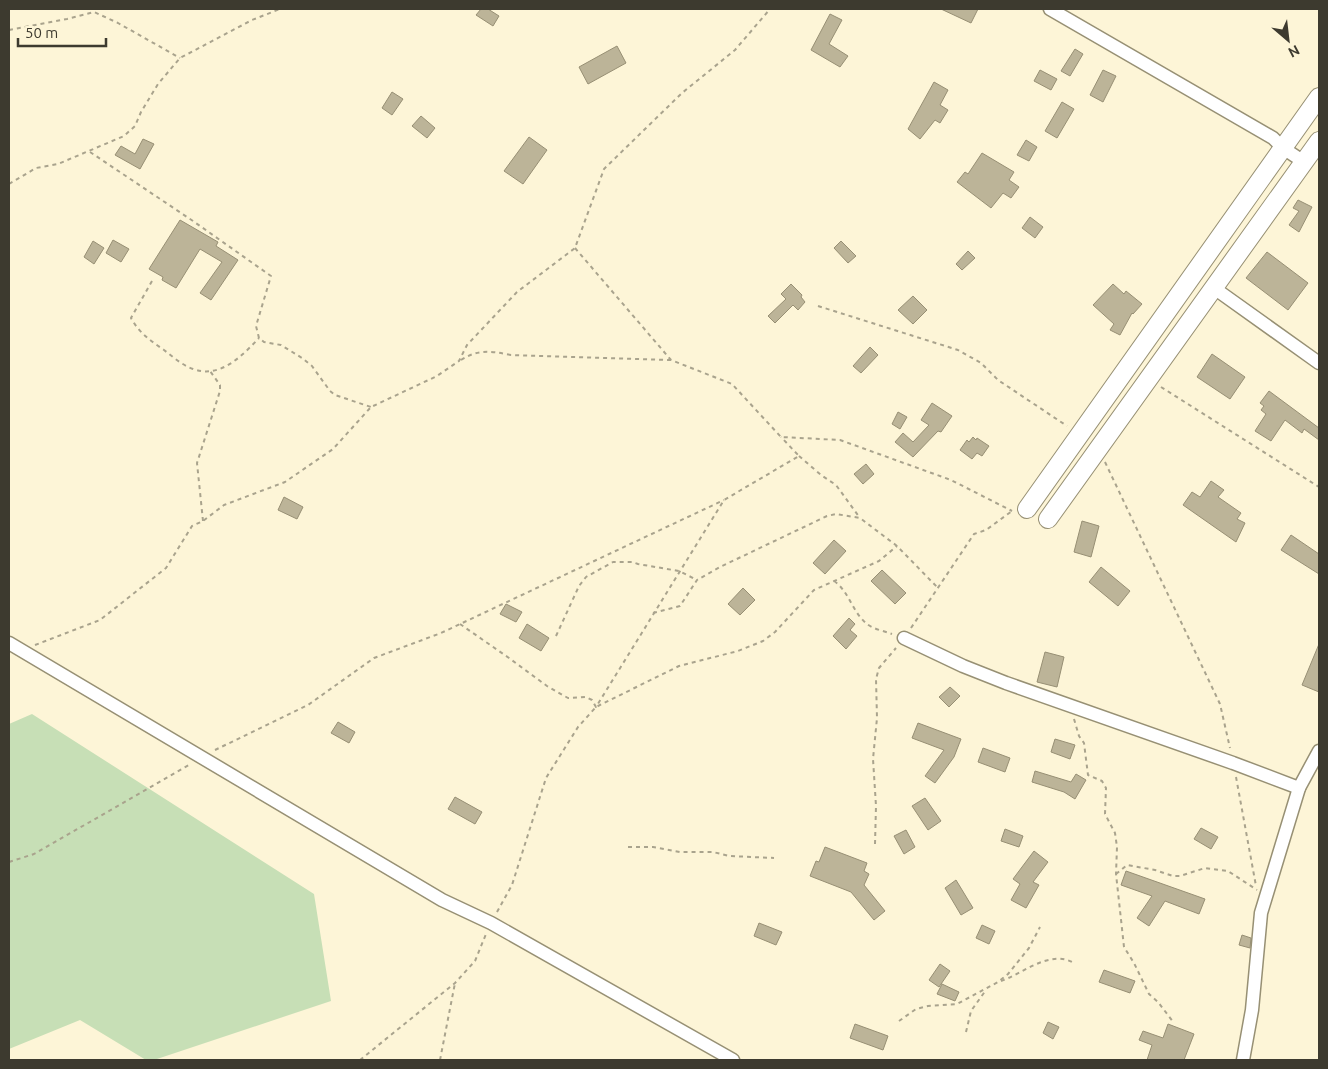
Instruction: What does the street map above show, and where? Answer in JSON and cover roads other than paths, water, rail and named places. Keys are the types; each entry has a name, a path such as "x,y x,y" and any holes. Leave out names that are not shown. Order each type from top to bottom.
{"street":[{"path":"1050,9 1273,138 1283,148 1304,162"},
{"path":"1319,97 1084,428 1020,510 1048,519 1319,141"},
{"path":"1214,288 1319,363"},
{"path":"904,638 963,666 1300,788"},
{"path":"9,643 442,900 491,923 734,1060"},
{"path":"1243,1060 1252,1010 1261,913 1300,788 1319,751"}]}
